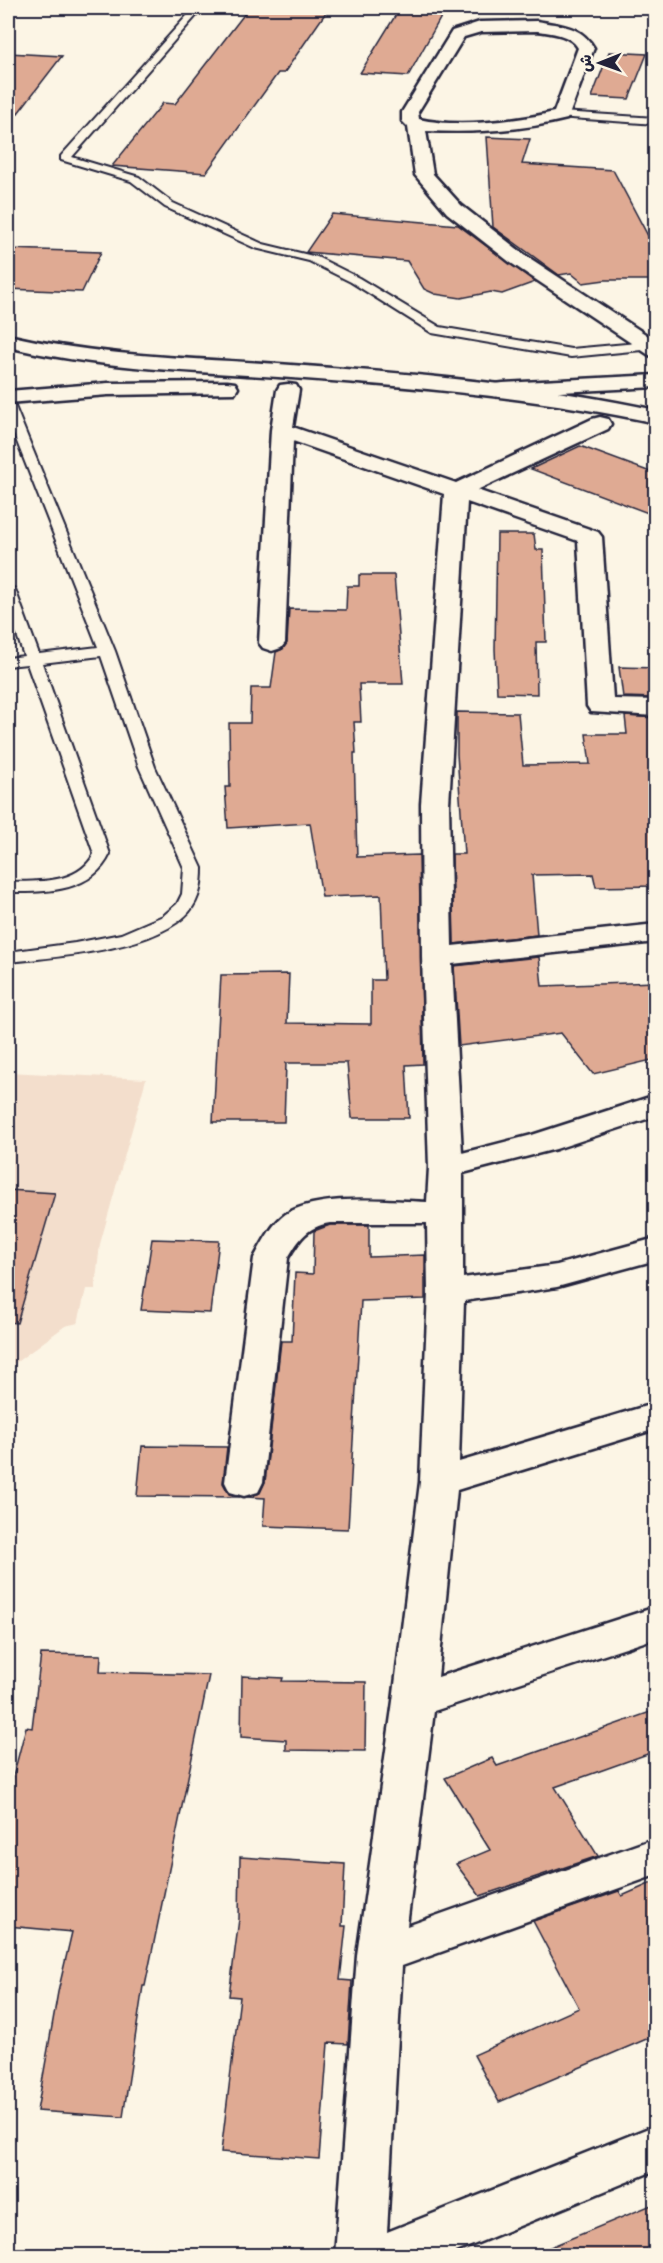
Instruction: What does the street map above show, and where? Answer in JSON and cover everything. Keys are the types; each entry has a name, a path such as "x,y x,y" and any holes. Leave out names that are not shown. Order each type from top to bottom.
{"street":[{"path":"416,125 486,126 540,121 561,115 586,48 581,39 568,32 537,26 480,27 458,34 410,112 411,120 416,125 424,175 454,208 518,259 652,348"},
{"path":"8,341 109,359 436,381 579,401 656,417"},
{"path":"503,389 656,381"},
{"path":"8,397 120,388 288,390 475,404 600,424 656,437"},
{"path":"272,643 282,430 288,390"},
{"path":"456,491 600,424"},
{"path":"282,430 590,537 600,706 656,708"},
{"path":"360,2256 380,1955 414,1701 438,1482 446,1292 444,1213 446,1167 437,957 435,804 456,491"},
{"path":"437,957 656,933"},
{"path":"446,1167 544,1142 656,1105"},
{"path":"244,1482 271,1258 287,1230 303,1218 338,1212 444,1213"},
{"path":"446,1292 556,1276 656,1249"},
{"path":"438,1482 656,1416"},
{"path":"414,1701 656,1622"},
{"path":"380,1955 656,1856"},
{"path":"386,2256 656,2147"}],"lane":[{"path":"198,8 65,158 135,179 169,205 260,246 313,259 355,280 436,330 572,353 652,348"},
{"path":"561,115 656,121"},
{"path":"8,404 107,651 147,766 193,868 194,886 183,908 161,926 93,945 8,957"},
{"path":"8,589 102,854 100,862 94,869 74,880 8,888"},
{"path":"8,662 107,651"}],"shaded area":[{"path":"8,1072 146,1079 100,1244 95,1289 86,1289 78,1323 65,1326 14,1364 8,1393"}],"building":[{"path":"249,8 329,8 284,73 278,73 206,173 112,166 163,103 175,104"},
{"path":"400,8 446,8 408,76 360,73"},
{"path":"609,52 647,54 629,99 592,97"},
{"path":"8,53 62,56 8,126"},
{"path":"487,137 530,139 522,164 613,170 656,251 656,280 605,280 583,283 571,273 559,275 493,227"},
{"path":"332,214 458,225 535,282 502,294 491,292 461,298 435,294 424,289 407,261 306,252"},
{"path":"8,249 101,252 82,292 8,289"},
{"path":"580,446 656,474 656,516 531,469"},
{"path":"497,534 534,534 536,550 543,550 546,642 536,642 537,694 497,693 495,649"},
{"path":"359,575 394,575 403,684 359,684 361,722 354,722 356,753 354,753 357,857 419,855 423,1064 406,1065 409,1118 352,1118 347,1063 286,1063 284,1122 213,1122 221,975 289,974 287,1023 371,1024 371,980 384,980 381,895 322,897 310,823 228,828 225,787 230,787 229,723 250,723 251,688 271,688 276,652 283,649 287,643 289,609 346,610 347,586 359,586"},
{"path":"619,667 656,668 656,698 623,697"},
{"path":"457,712 518,713 523,765 590,764 586,734 627,734 625,716 656,718 656,886 596,887 593,874 532,875 537,935 454,944 452,854 464,854 457,754"},
{"path":"539,957 542,986 656,982 656,1059 593,1074 561,1033 459,1046 454,966"},
{"path":"8,1190 55,1193 17,1323 8,1322"},
{"path":"330,1225 369,1225 369,1257 425,1255 425,1299 361,1301 348,1529 263,1526 265,1498 247,1497 260,1493 265,1482 281,1341 292,1341 295,1273 313,1274 314,1231"},
{"path":"152,1239 219,1241 210,1313 141,1310"},
{"path":"142,1446 227,1447 223,1483 229,1494 240,1497 137,1496"},
{"path":"41,1654 101,1655 100,1672 209,1675 145,1986 143,1986 123,2117 37,2111 58,1992 72,1932 8,1926 8,1796 26,1727 32,1728"},
{"path":"242,1676 283,1678 282,1681 366,1682 365,1751 286,1750 286,1740 241,1737"},
{"path":"656,1710 656,1751 555,1787 598,1856 480,1896 456,1864 490,1850 445,1778 492,1758 497,1766"},
{"path":"240,1857 345,1864 342,1926 346,1926 340,1980 352,1981 348,2044 328,2043 319,2159 221,2152 240,1997 229,1996 239,1919"},
{"path":"656,1881 656,2035 499,2102 474,2055 579,2008 533,1921 619,1891 622,1896"},
{"path":"656,2203 656,2256 531,2255"}]}
